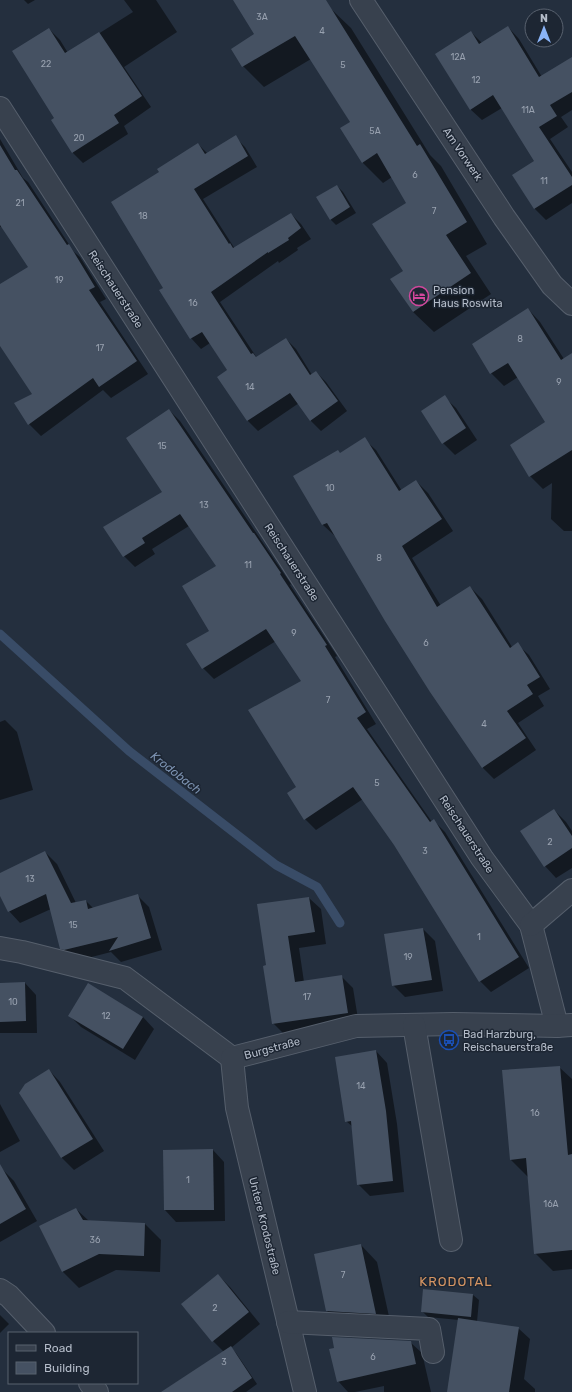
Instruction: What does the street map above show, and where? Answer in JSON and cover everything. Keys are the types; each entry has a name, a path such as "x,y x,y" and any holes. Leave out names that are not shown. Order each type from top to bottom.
{"street":[{"name":"Am Vorwerk","path":"361,0 500,210 552,285 572,304"},
{"name":"Reischauerstraße","path":"0,108 482,858 531,925 564,1026"},
{"path":"531,925 572,890"},
{"name":"Burgstraße","path":"0,948 22,952 125,978 232,1058 356,1026 564,1026"},
{"path":"414,1025 452,1240"},
{"name":"Untere Krodostraße","path":"232,1058 237,1108 305,1392"},
{"path":"0,1290 9,1296 43,1332"},
{"path":"288,1322 429,1328 432,1352"},
{"path":"91,1384 97,1392"}],"building":[{"path":"233,0 326,0 417,146 420,144 467,222 446,235 471,273 413,312 390,279 403,271 372,224 406,203 377,153 362,163 340,128 350,122 295,36 242,67 231,49 254,34"},
{"path":"508,26 539,77 572,57 572,92 550,105 557,116 539,127 572,177 572,185 534,209 512,175 534,161 493,95 470,110 435,54 471,31 479,44"},
{"path":"49,28 65,53 99,32 142,96 114,115 119,123 72,153 51,120 54,118 12,51"},
{"path":"236,135 248,156 194,189 229,244 230,243 233,248 291,213 301,228 288,238 289,240 268,252 211,292 251,354 253,353 256,357 286,338 310,375 316,371 338,401 310,421 290,393 247,421 217,377 227,370 202,332 190,339 159,290 163,288 111,202 159,172 157,169 198,143 205,154"},
{"path":"0,145 15,170 17,170 67,245 69,244 95,287 89,290 137,361 99,387 93,378 28,425 14,403 32,394 0,346 0,284 28,267 0,225"},
{"path":"337,185 350,207 330,220 316,197"},
{"path":"528,308 561,360 572,353 572,450 529,477 510,445 545,422 508,363 490,374 472,344"},
{"path":"445,395 466,428 442,444 421,411"},
{"path":"169,409 281,573 280,574 327,645 325,646 366,712 357,718 430,822 434,819 519,957 479,982 394,845 353,787 304,820 287,793 296,787 248,710 301,681 266,629 202,669 186,644 209,631 182,586 216,566 180,514 142,538 145,543 123,557 103,527 162,492 126,438"},
{"path":"365,437 399,491 416,480 442,519 402,546 437,607 470,586 510,648 518,642 540,677 527,685 533,694 507,711 526,738 482,768 430,692 385,621 327,523 322,525 293,476 338,450 340,453"},
{"path":"554,809 572,836 572,848 544,867 520,831"},
{"path":"45,851 71,903 86,900 88,909 138,894 151,938 109,951 118,937 64,950 60,949 46,894 8,912 0,896 0,873"},
{"path":"309,897 315,932 288,936 295,982 342,975 348,1013 272,1024 263,966 266,965 257,904"},
{"path":"423,928 432,980 392,986 384,934"},
{"path":"25,982 26,1021 0,1022 0,983"},
{"path":"88,983 143,1017 123,1049 68,1016"},
{"path":"376,1050 386,1111 393,1181 357,1185 351,1121 345,1122 335,1057"},
{"path":"560,1066 568,1155 572,1154 572,1250 534,1254 526,1158 510,1160 502,1070"},
{"path":"49,1069 93,1139 61,1158 19,1093 25,1084"},
{"path":"213,1149 214,1210 164,1210 163,1150"},
{"path":"0,1164 26,1209 0,1224"},
{"path":"76,1208 83,1220 145,1223 144,1256 99,1254 62,1272 39,1226"},
{"path":"361,1244 376,1314 326,1311 314,1254"},
{"path":"218,1274 249,1312 212,1342 181,1304"},
{"path":"423,1289 473,1294 471,1317 421,1312"},
{"path":"458,1318 519,1327 509,1392 447,1392"},
{"path":"332,1337 411,1341 416,1364 337,1382 329,1349 334,1348"},
{"path":"231,1346 252,1378 232,1392 161,1392"}],"waterway":[{"name":"Krodobach","path":"0,634 129,751 276,865 317,887 340,923"}],"place":[{"name":"Pension Haus Roswita","path":"419,296"},
{"name":"Bad Harzburg, Reischauerstraße","path":"449,1040"}],"district":[{"name":"KRODOTAL","path":"456,1281"}]}
